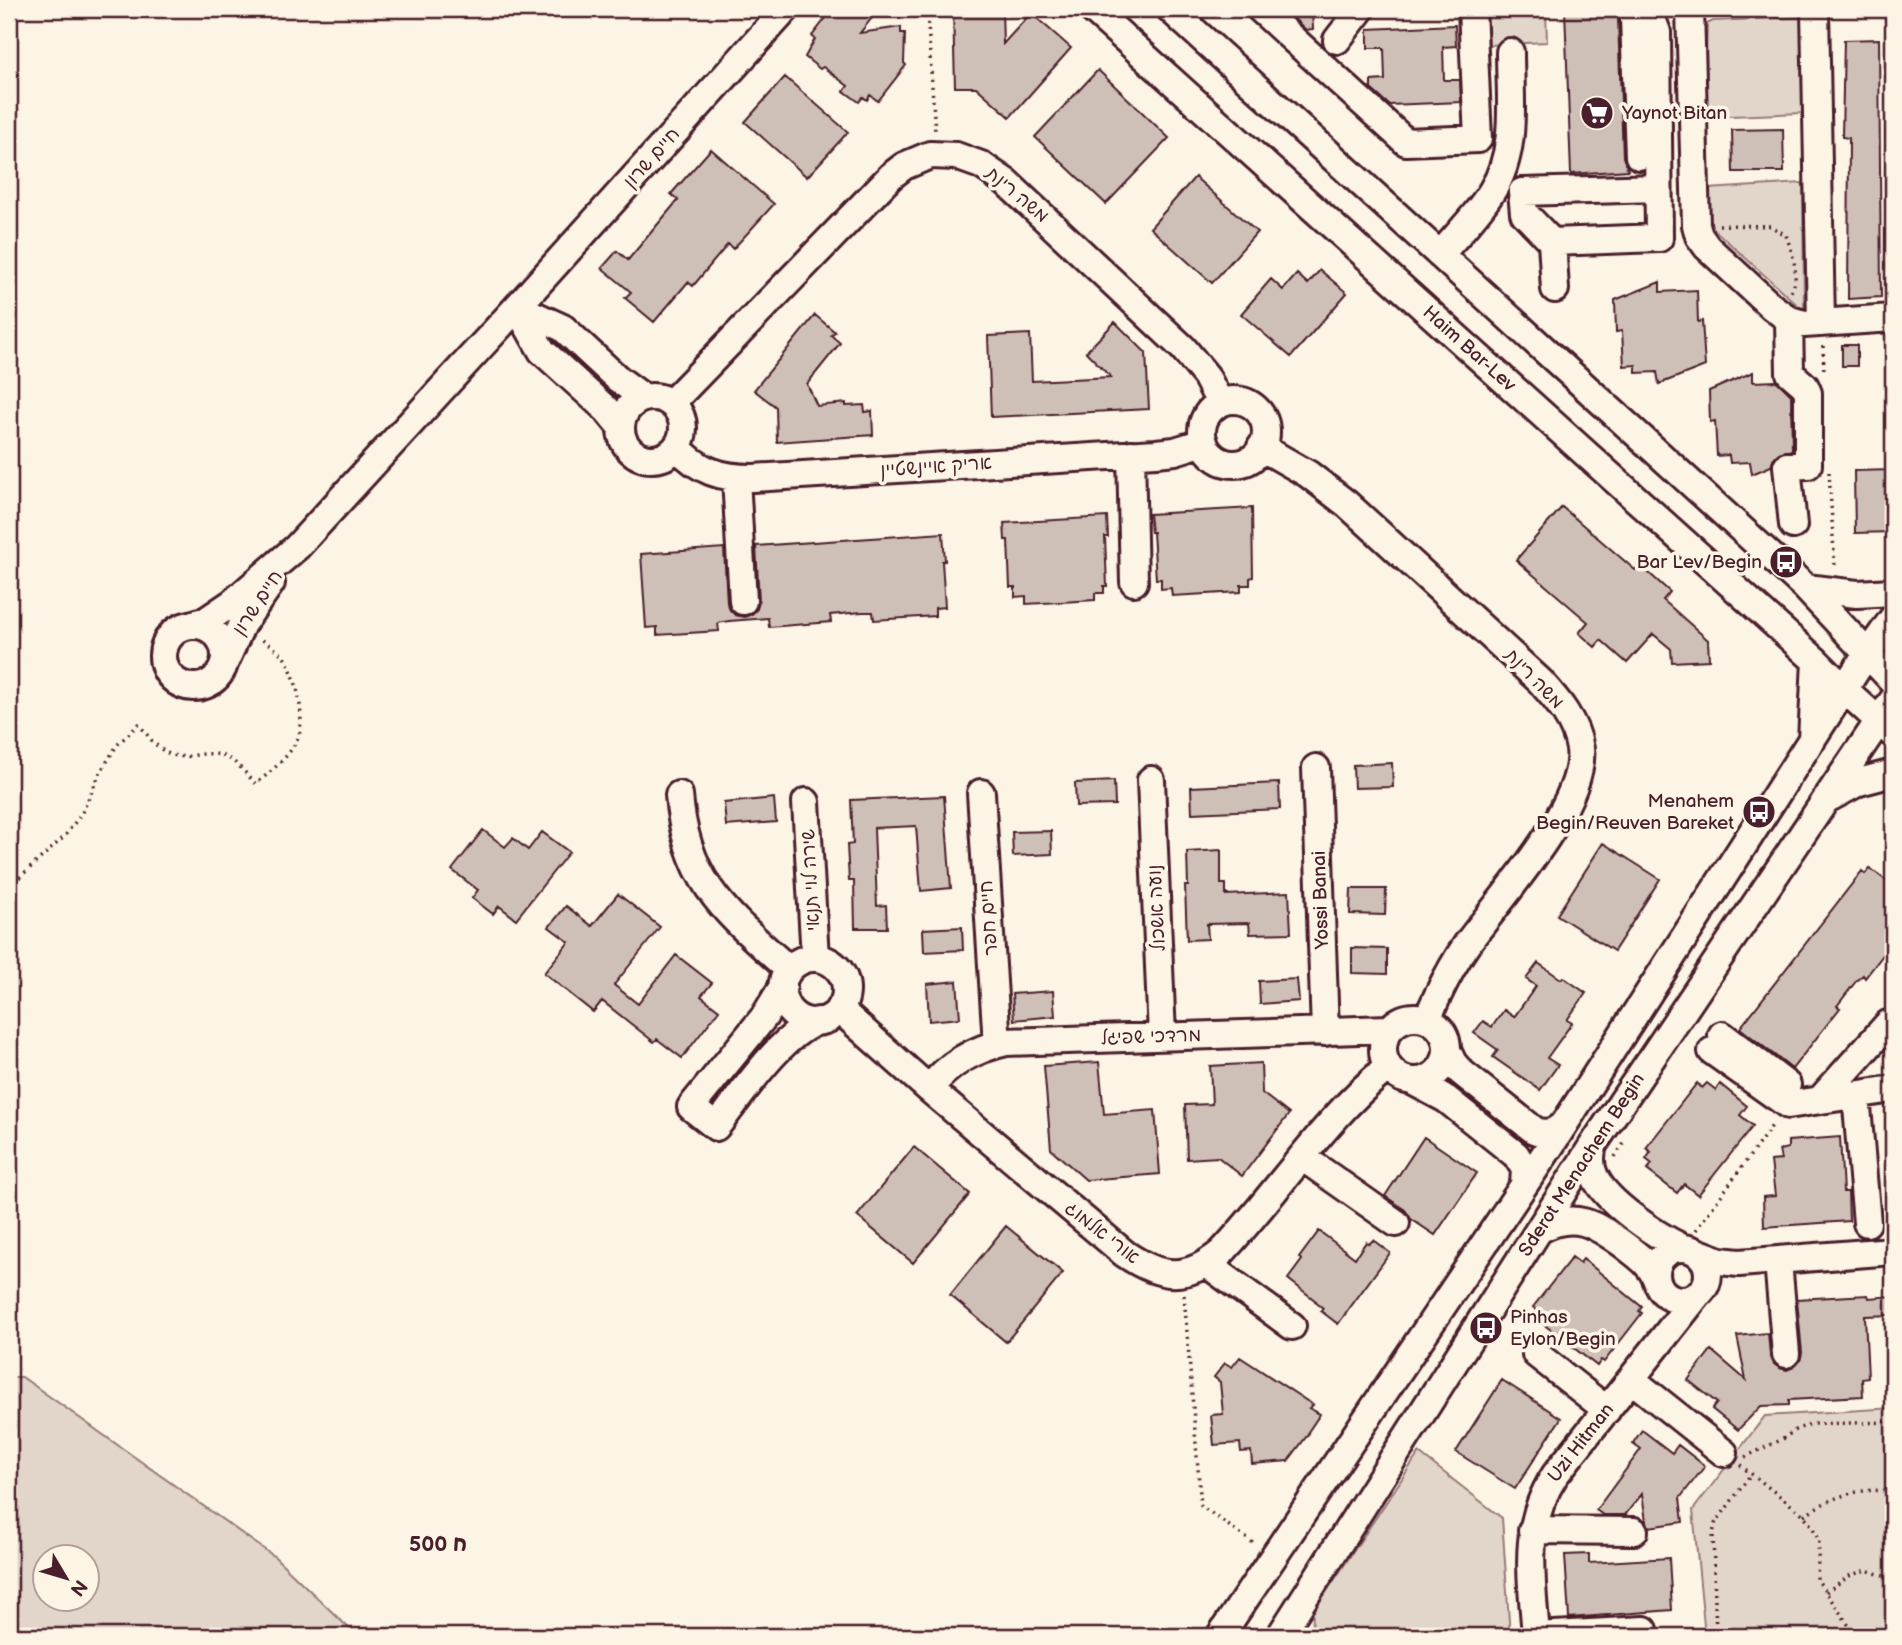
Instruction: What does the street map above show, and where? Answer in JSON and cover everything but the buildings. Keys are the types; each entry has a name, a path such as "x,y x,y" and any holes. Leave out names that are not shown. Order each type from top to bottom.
{"street":[{"name":"חיים שרון","path":"190,625 207,620 233,603 297,547 786,9"},
{"name":"Haim Bar-Lev","path":"1092,9 1816,661 1845,691 1889,718"},
{"path":"1170,9 1807,589 1893,681"},
{"path":"1260,9 1406,142 1478,139 1472,9"},
{"path":"1337,40 1362,9"},
{"path":"1552,242 1659,238 1657,32 1654,24 1641,9 1634,18 1639,156"},
{"path":"1690,9 1696,225 1699,236 1707,247 1782,315 1804,324 1893,318"},
{"path":"1815,9 1821,323"},
{"path":"1440,254 1487,200 1504,169 1510,137 1510,52"},
{"name":"משה רינת","path":"671,403 891,176 917,159 937,155 969,159 1006,182 1183,348 1206,376 1220,403"},
{"path":"1555,289 1552,242 1524,213 1522,192 1658,188"},
{"path":"517,307 563,328 618,379 644,398"},
{"path":"517,307 542,351 607,410 621,427"},
{"path":"1782,315 1790,373 1805,386 1808,393 1808,465 1787,466 1793,525"},
{"path":"658,397 671,403 678,411 683,424 682,438 677,447 660,458 642,458 626,445 621,427 622,418 628,409 644,398 658,397"},
{"path":"1240,401 1257,411 1265,428 1261,447 1247,461 1232,464 1214,457 1204,442 1204,422 1212,409 1220,403 1240,401"},
{"name":"אריק איינשטיין","path":"677,447 691,462 702,468 736,478 1175,451 1204,442"},
{"name":"משה רינת","path":"1261,447 1308,474 1347,504 1540,681 1569,718 1577,735 1580,768 1568,802 1545,840 1464,948 1426,1019"},
{"path":"1130,454 1134,582"},
{"path":"736,478 743,601"},
{"name":"חיים שרון","path":"225,662 242,624 297,547"},
{"path":"1807,589 1857,594 1893,592"},
{"name":"Sderot Menachem Begin","path":"1220,1636 1565,1123 1893,618"},
{"path":"190,625 204,626 219,636 225,648 225,662 219,675 203,686 188,687 171,678 163,660 165,646 177,630 190,625"},
{"name":"Sderot Menachem Begin","path":"1812,740 1816,661"},
{"name":"Sderot Menachem Begin","path":"1280,1636 1592,1145 1826,799 1889,718"},
{"name":"Yossi Banai","path":"1316,768 1325,1032"},
{"path":"1826,799 1859,782 1893,773"},
{"name":"נועה אשכול","path":"1151,780 1162,1036"},
{"name":"חיים חפר","path":"981,793 997,1044"},
{"path":"679,795 688,848 705,885 723,909 786,978 784,999 791,1011 803,1020 828,1015"},
{"name":"שירה לוי תנאי","path":"806,802 815,958"},
{"path":"815,958 834,965 843,976 845,996 828,1015 805,1027 784,1043 716,1126 691,1107 761,1021 786,978 801,961 815,958"},
{"name":"אורי אלמוג","path":"828,1015 929,1089 1125,1254 1156,1271 1194,1268"},
{"path":"1524,1185 1525,1169 1516,1155 1446,1099 1414,1082 1399,1078 1388,1067 1382,1049 1389,1030 1406,1018 1426,1019 1442,1031 1447,1050 1458,1070 1534,1130 1552,1132 1565,1123"},
{"path":"1805,1102 1888,1024 1893,1028"},
{"name":"מרדכי שפיגל","path":"929,1089 943,1072 960,1059 978,1050 1016,1041 1389,1030"},
{"path":"1717,1043 1805,1102 1893,1089"},
{"path":"1414,1082 1428,1079 1436,1073 1445,1060 1447,1050"},
{"path":"1292,1326 1194,1268 1234,1239 1350,1100 1388,1067"},
{"path":"1856,1095 1867,1223"},
{"path":"1592,1145 1591,1167 1602,1188 1645,1225 1701,1256 1708,1274 1702,1289"},
{"path":"1302,1157 1395,1223"},
{"path":"1539,1230 1549,1224 1563,1221 1577,1220 1592,1224 1644,1260 1653,1270 1660,1286 1670,1296 1681,1299 1689,1298 1733,1270 1770,1262"},
{"path":"1660,1286 1657,1269 1661,1258 1671,1250 1688,1250 1727,1262 1770,1262 1893,1251"},
{"path":"1770,1262 1786,1354"},
{"name":"Uzi Hitman","path":"1658,1346 1667,1312 1660,1286"},
{"name":"Uzi Hitman","path":"1536,1636 1530,1545 1537,1508 1551,1481 1702,1289"},
{"path":"1536,1354 1607,1410"},
{"path":"1631,1379 1724,1453"},
{"path":"1532,1530 1634,1531"},
{"path":"1299,1636 1302,1604"},
{"path":"1536,1636 1644,1630"}],"path":[{"path":"927,9 937,155"},
{"path":"1696,225 1770,226 1786,235 1795,260 1794,288 1782,315"},
{"path":"9,887 64,837 82,813 100,773 117,745 139,724 161,751 170,756 212,753 224,756 233,761 256,784 288,754 299,735 301,716 295,680 283,656 242,624"},
{"path":"1688,1250 1805,1102"},
{"path":"1194,1268 1201,1506 1263,1550"},
{"path":"1856,1636 1817,1579 1819,1541 1804,1515 1738,1464 1743,1458 1811,1424 1893,1422"},
{"path":"1716,1636 1715,1524 1751,1474"},
{"path":"1804,1515 1846,1494 1871,1490 1893,1492"},
{"path":"1893,1512 1888,1548 1893,1564"},
{"path":"1825,1593 1849,1576 1866,1570 1893,1579"},
{"path":"1892,1636 1893,1628"}],"shaded area":[{"path":"1487,9 1546,9 1547,42 1489,45"},
{"path":"1801,17 1804,113 1704,117 1707,24 1713,21"},
{"path":"1803,183 1804,311 1708,224 1708,189"},
{"path":"9,1377 22,1377 275,1557 357,1636 9,1636"},
{"path":"1893,1408 1893,1636 1705,1636 1693,1510 1765,1416"},
{"path":"1419,1453 1502,1518 1510,1636 1312,1636 1313,1612"}],"place":[{"name":"Yaynot Bitan","path":"1597,113"},
{"name":"Bar Lev/Begin","path":"1786,562"},
{"name":"Menahem Begin/Reuven Bareket","path":"1759,812"},
{"name":"Pinhas Eylon/Begin","path":"1486,1328"}],"district":[{"name":"ח 500","path":"438,1544"}]}
